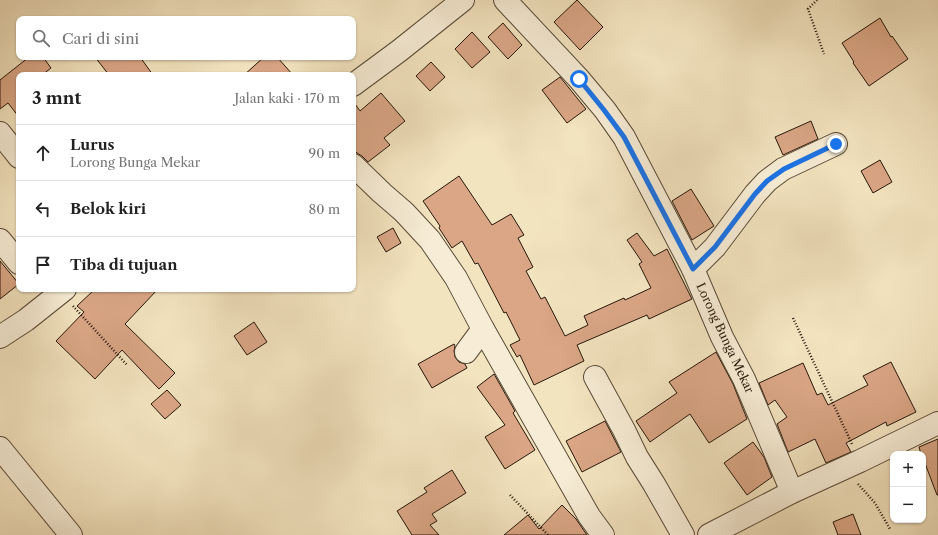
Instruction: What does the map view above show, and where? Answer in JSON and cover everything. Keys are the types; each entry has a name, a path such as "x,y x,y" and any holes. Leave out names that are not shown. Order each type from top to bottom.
{"street":[{"path":"356,83 463,0"},
{"name":"Lorong Bunga Mekar","path":"505,0 579,79 624,137 693,269 722,337 744,379 792,492"},
{"path":"0,133 16,153"},
{"path":"693,269 715,247 755,194 767,181 784,169 836,144"},
{"path":"356,168 404,212 430,240 456,278 483,329 589,516 603,535"},
{"path":"0,240 16,259"},
{"path":"0,337 26,320 54,293"},
{"path":"466,352 483,329"},
{"path":"595,378 637,457 683,535"},
{"path":"709,535 792,492 852,465 938,423"},
{"path":"0,448 71,535"}],"path":[{"path":"817,0 808,9 824,54"},
{"path":"54,293 127,365"},
{"path":"793,318 852,465 890,529"},
{"path":"510,495 548,535"}],"building":[{"path":"577,0 603,27 580,50 554,22"},
{"path":"880,18 891,37 892,36 908,59 869,86 853,63 854,62 842,43"},
{"path":"503,23 522,45 508,59 488,37"},
{"path":"472,32 490,52 472,68 455,49"},
{"path":"25,60 45,60 51,68 46,72 16,72 16,113 8,103 0,109 0,80"},
{"path":"97,60 142,60 151,72 107,72"},
{"path":"261,60 280,60 290,72 247,72"},
{"path":"431,62 445,77 430,91 416,76"},
{"path":"560,77 586,109 567,123 542,90"},
{"path":"381,93 405,121 384,138 390,145 368,162 356,152 356,105 360,111"},
{"path":"811,121 818,139 783,155 775,137"},
{"path":"880,160 892,182 873,193 861,171"},
{"path":"459,176 492,225 511,214 524,235 518,238 533,267 526,271 541,299 545,297 565,336 588,325 584,316 651,288 639,264 642,262 627,240 637,233 654,256 667,249 692,299 649,319 647,315 577,345 584,361 534,385 520,355 517,357 510,345 520,340 478,263 475,264 462,241 452,248 439,228 440,226 423,201"},
{"path":"691,189 714,226 692,240 672,201"},
{"path":"393,228 401,243 386,252 377,237"},
{"path":"0,261 16,280 16,286 0,299"},
{"path":"92,292 155,292 125,324 175,373 159,389 122,350 95,379 56,341 84,312 77,306"},
{"path":"254,322 267,342 247,355 234,336"},
{"path":"454,344 455,357 459,362 465,364 467,368 432,388 418,364"},
{"path":"716,352 733,384 747,419 709,443 690,414 650,442 636,421 677,393 669,382"},
{"path":"891,362 916,412 887,426 886,422 846,443 851,452 826,463 815,439 788,452 777,424 787,417 775,400 768,405 759,383 803,363 817,395 822,393 828,405 868,385 863,376"},
{"path":"494,374 515,411 513,413 535,450 505,469 485,437 505,425 477,387"},
{"path":"167,390 181,405 165,419 151,404"},
{"path":"605,421 621,452 582,472 566,441"},
{"path":"938,439 938,495 926,466 926,451 920,451 919,447"},
{"path":"753,442 764,457 772,477 747,495 724,463"},
{"path":"452,470 466,493 432,514 437,521 430,525 439,535 412,535 397,511 427,492 424,488"},
{"path":"562,505 576,519 587,535 504,535 528,515 539,529"},
{"path":"853,514 861,535 838,535 833,522"}],"route":[{"path":"579,79 624,137 660,203 693,269 715,247 755,194 767,181 784,169 836,144"}]}
